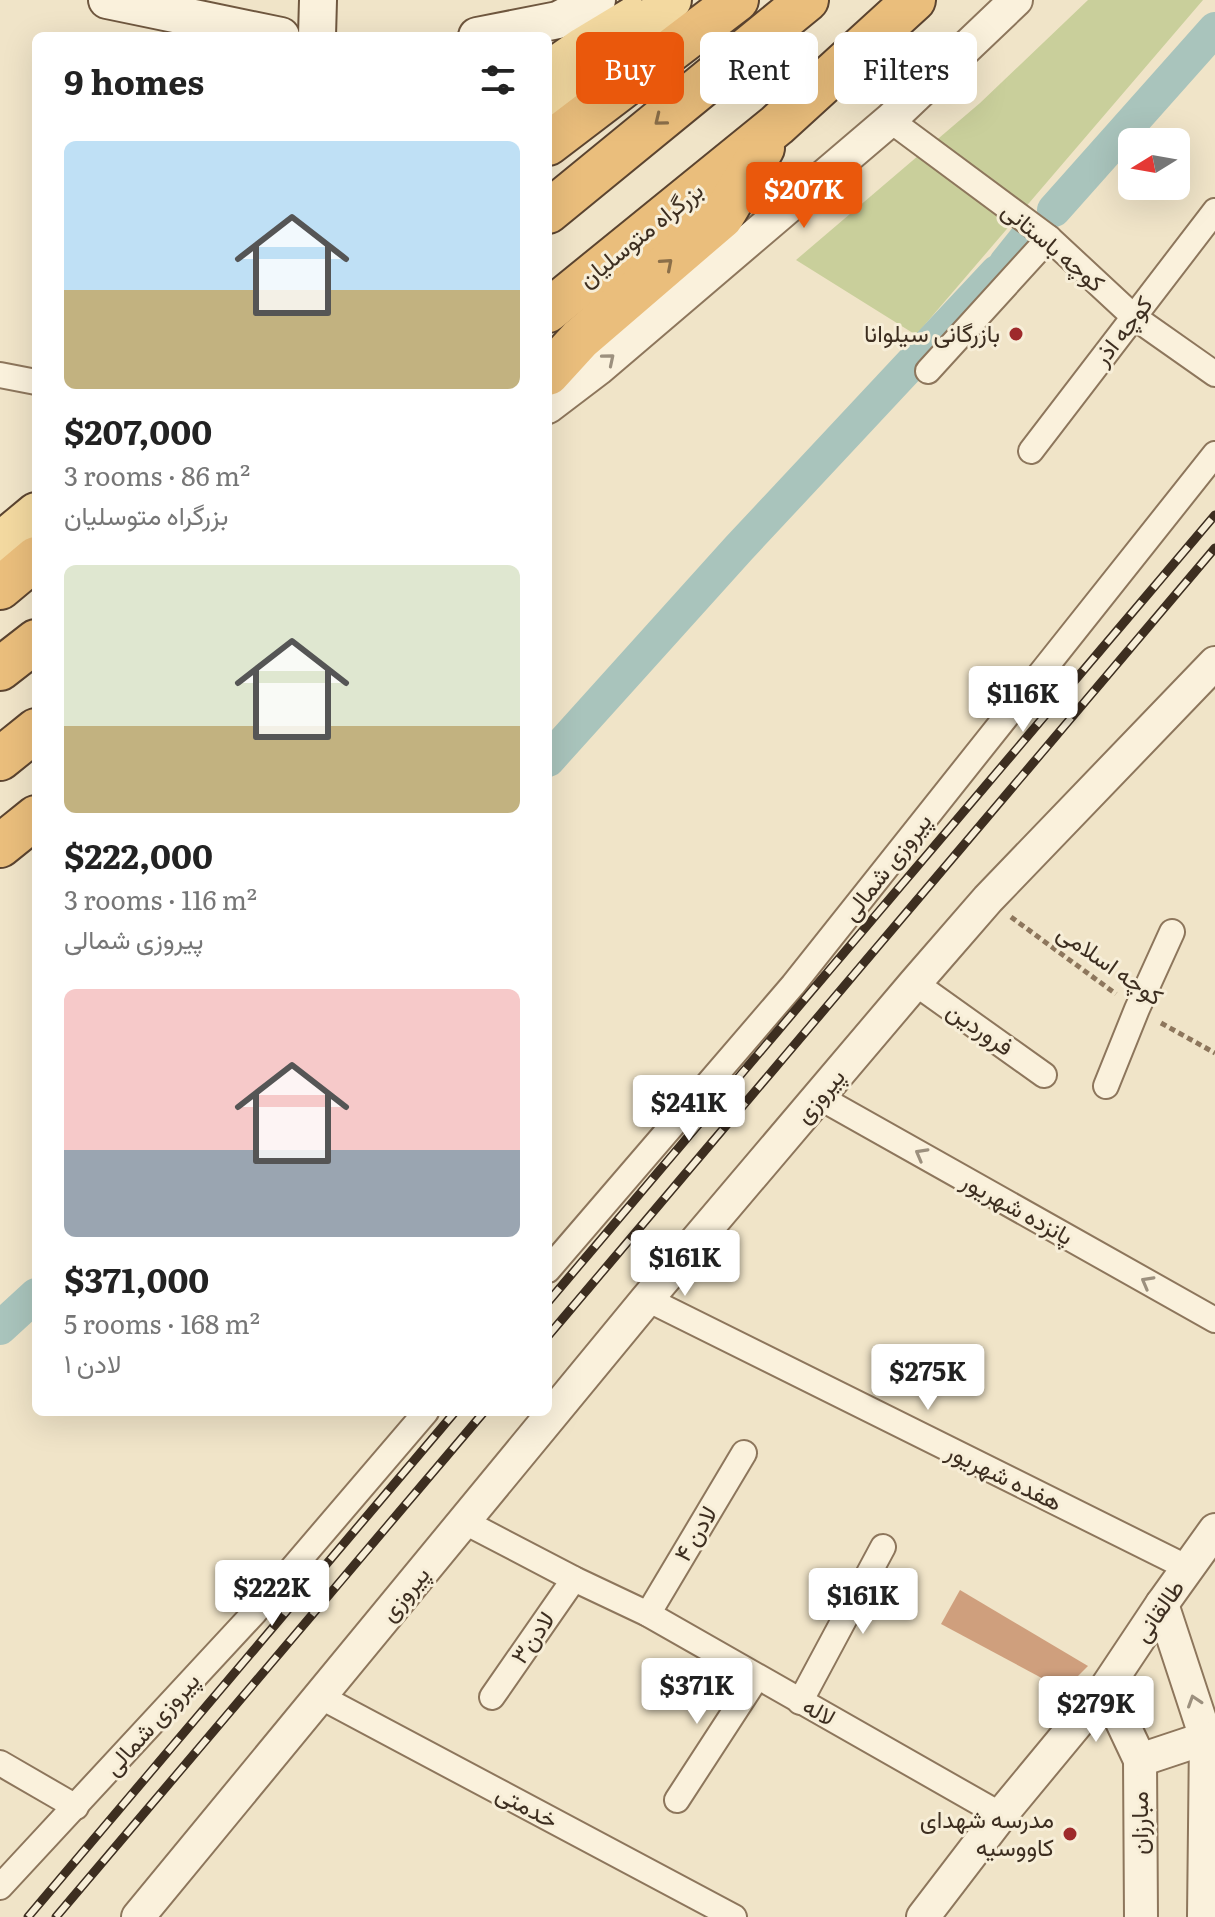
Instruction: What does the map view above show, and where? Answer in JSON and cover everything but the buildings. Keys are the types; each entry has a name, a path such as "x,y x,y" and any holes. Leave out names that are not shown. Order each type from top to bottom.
{"highway":[{"path":"552,141 737,0"},
{"path":"552,209 807,0"},
{"name":"بزرگراه متوسلیان","path":"552,308 777,125 914,0"},
{"path":"552,370 580,339 722,217 777,125"},
{"path":"0,588 32,561"},
{"path":"0,669 32,644"},
{"path":"0,759 32,733"},
{"path":"0,846 32,820"}],"main road":[{"path":"107,0 262,32"},
{"path":"317,32 318,0"},
{"path":"497,32 558,20 597,0"},
{"path":"552,69 663,0"},
{"path":"552,118 671,0"},
{"path":"0,543 32,516"}],"street":[{"path":"552,404 598,369 890,120 1016,0"},
{"name":"کوچه باستانی","path":"890,120 1049,238 1134,317 1215,374"},
{"name":"کوچه اذر","path":"1031,451 1215,211"},
{"path":"928,371 1049,238"},
{"path":"0,375 32,381"},
{"name":"پیروزی شمالی","path":"552,1265 793,985 1215,454"},
{"name":"پیروزی","path":"552,1415 647,1299 988,899 1215,663"},
{"path":"1106,1086 1172,932"},
{"name":"فروردین","path":"915,983 1044,1075"},
{"name":"پانزده شهریور","path":"819,1097 1215,1320"},
{"name":"هفده شهریور","path":"647,1299 1188,1568"},
{"name":"پیروزی شمالی","path":"0,1887 255,1612 423,1416"},
{"name":"پیروزی","path":"138,1917 552,1416"},
{"name":"لادن ۴","path":"648,1614 744,1453"},
{"name":"لاله","path":"465,1522 648,1614 1001,1815"},
{"name":"طالقانی","path":"923,1917 1001,1815 1106,1688 1215,1530"},
{"path":"800,1702 883,1547"},
{"name":"لادن۳","path":"492,1697 574,1579"},
{"path":"1162,1604 1206,1738 1204,1917"},
{"path":"677,1800 757,1677"},
{"name":"مبارزان","path":"1106,1688 1140,1760 1141,1917"},
{"name":"خدمتی","path":"321,1697 734,1917"},
{"path":"1140,1760 1206,1738"},
{"path":"0,1763 76,1807"}],"path":[{"name":"کوچه اسلامی","path":"988,899 1137,1009 1215,1053"}],"green space":[{"path":"1088,0 1203,0 916,335 796,260 980,103"}],"waterway":[{"path":"1054,210 1215,29"},
{"path":"1006,263 1030,233"},
{"path":"552,756 739,548 997,272"},
{"path":"0,1328 32,1299"}],"railway":[{"path":"552,1297 1215,515"},
{"path":"552,1331 1215,548"},
{"path":"28,1917 452,1416"},
{"path":"56,1917 481,1416"}],"place":[{"name":"بازرگانی سیلوانا","path":"1016,334"},
{"name":"مدرسه شهدای کاووسیه","path":"1070,1834"}]}
